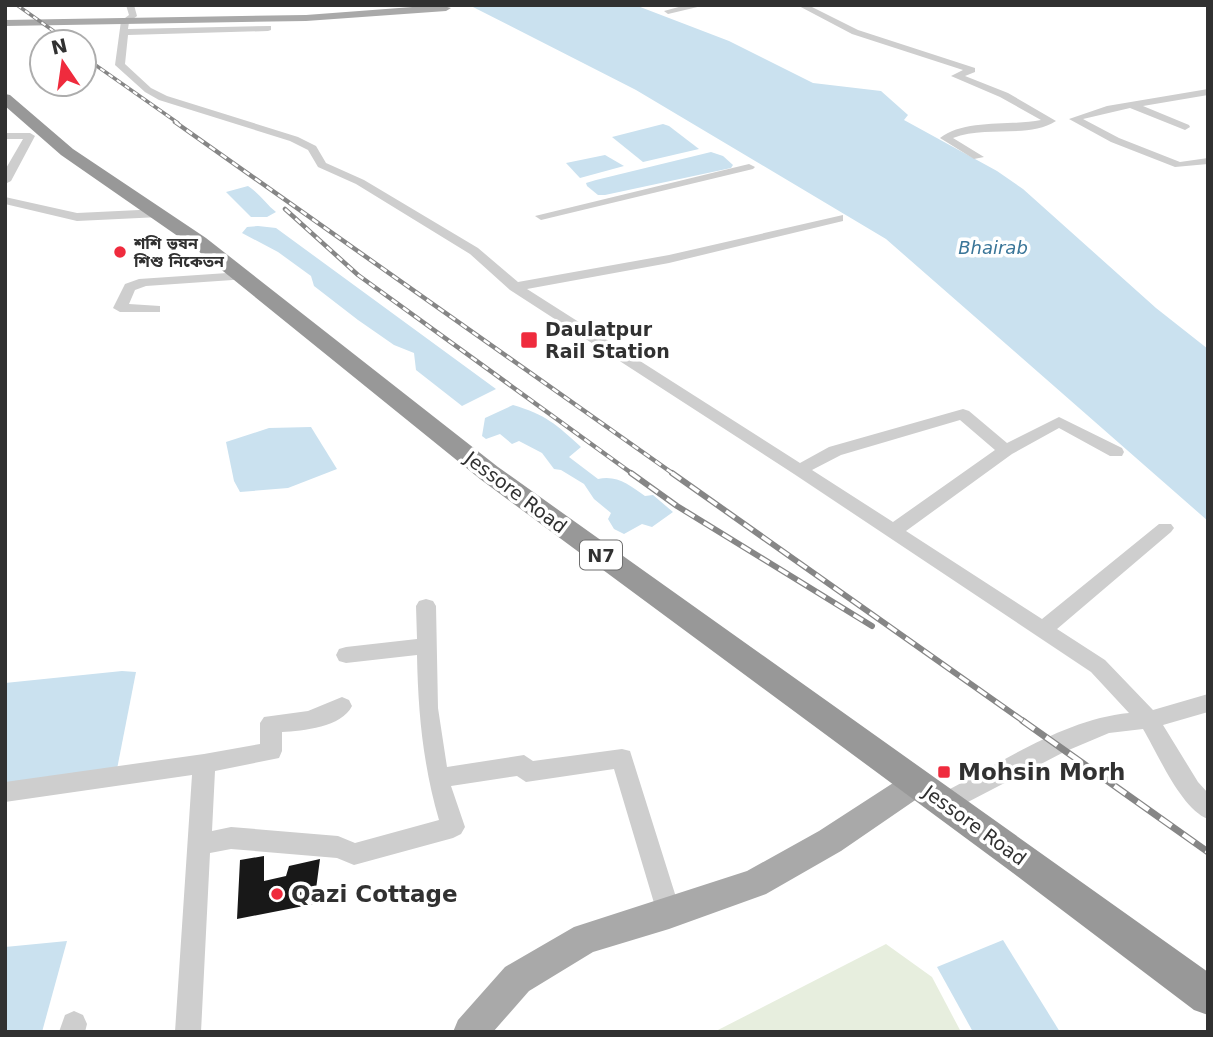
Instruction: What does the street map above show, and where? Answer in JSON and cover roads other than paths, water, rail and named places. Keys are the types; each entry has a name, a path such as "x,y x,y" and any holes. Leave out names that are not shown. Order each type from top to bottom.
{"highway":[{"name":"Jessore Road","path":"5,91 76,151 205,239 351,351 443,428 958,796 1208,982"},
{"name":"Jessore Road","path":"5,98 68,152 160,213 242,276 489,473 1208,996"}],"main road":[{"path":"5,23 306,18 446,8"},
{"path":"470,1032 517,979 585,938 755,883 830,841 917,783"}],"street":[{"path":"668,11 702,5"},
{"path":"802,5 855,32 972,70 956,76 996,92 1051,121 1017,128 970,128 945,138 978,157"},
{"path":"268,28 126,19 120,65 148,90 188,107 294,139 312,148 322,165 360,182 474,251 515,287 1098,666 1149,720 1191,789 1208,809"},
{"path":"1208,92 1168,101 1128,104 1074,119 1104,135 1179,165 1208,161"},
{"path":"1128,104 1185,127"},
{"path":"5,136 30,136 5,181"},
{"path":"541,216 749,167"},
{"path":"9,204 77,217 160,213"},
{"path":"515,287 669,259 839,218"},
{"path":"155,309 120,308 130,287 144,282 242,276"},
{"path":"800,470 835,451 963,414 1006,450"},
{"path":"893,531 1006,450 1059,422 1116,452"},
{"path":"1041,631 1165,528"},
{"path":"198,845 231,838 301,846 338,847 354,854 453,827 438,778 428,708 426,606"},
{"path":"346,655 427,646"},
{"path":"958,796 1056,745 1107,724 1149,720 1208,703"},
{"path":"5,792 204,764 271,751 271,723 301,723 328,715 342,706"},
{"path":"438,778 524,765 526,772 622,758 669,913"},
{"path":"188,1032 204,764"}],"water":[{"name":"Bhairab","path":"469,5 635,5 729,41 813,83 881,91 908,115 904,120 997,171 1023,189 1156,308 1208,349 1208,521 886,239 636,90"},
{"path":"663,124 699,149 643,162 612,137"},
{"path":"711,152 723,156 733,165 731,168 605,195 598,195 586,183 596,180"},
{"path":"605,155 624,166 580,178 566,163"},
{"path":"248,186 276,212 267,217 251,217 226,192"},
{"path":"247,227 276,228 496,389 462,406 416,370 414,353 394,345 358,320 314,286 311,276 278,252 242,233"},
{"path":"513,405 550,421 564,432 581,447 569,457 598,479 612,478 645,496 653,495 673,512 652,527 642,524 624,534 614,529 608,519 611,513 594,499 584,484 561,470 554,469 542,453 519,441 512,444 500,434 486,439 482,436 485,418"},
{"path":"311,427 337,469 288,488 240,492 234,481 226,442 269,428"},
{"path":"122,671 136,672 117,769 5,783 5,683"},
{"path":"1003,940 1060,1032 973,1032 937,967"},
{"path":"67,941 42,1032 5,1032 5,947"}],"railway":[{"path":"17,5 49,28"},
{"path":"98,67 178,123"},
{"path":"175,122 675,475"},
{"path":"285,209 358,275 634,475"},
{"path":"631,473 677,506 872,626"},
{"path":"672,473 1026,723"},
{"path":"1023,721 1208,852"}],"place":[{"name":"শশি ভূষন শিশু নিকেতন","path":"120,252"},
{"name":"Daulatpur Rail Station","path":"529,340"},
{"name":"Mohsin Morh","path":"944,772"},
{"name":"Qazi Cottage","path":"277,894"}]}
